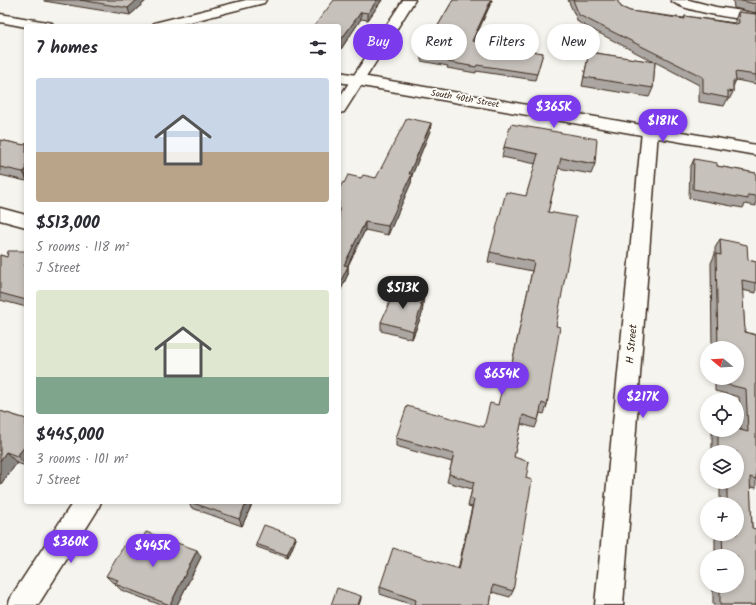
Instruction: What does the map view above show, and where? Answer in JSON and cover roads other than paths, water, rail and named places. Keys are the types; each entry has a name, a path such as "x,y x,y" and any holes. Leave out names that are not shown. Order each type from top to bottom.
{"main road":[{"path":"0,18 35,24"},
{"name":"South 40th Street","path":"341,77 756,150"}],"street":[{"path":"167,24 260,0"},
{"path":"341,106 409,0"},
{"path":"677,0 694,6 720,12 756,17"},
{"name":"H Street","path":"609,605 650,131"},
{"path":"0,214 24,220"},
{"path":"22,605 87,504"}]}
